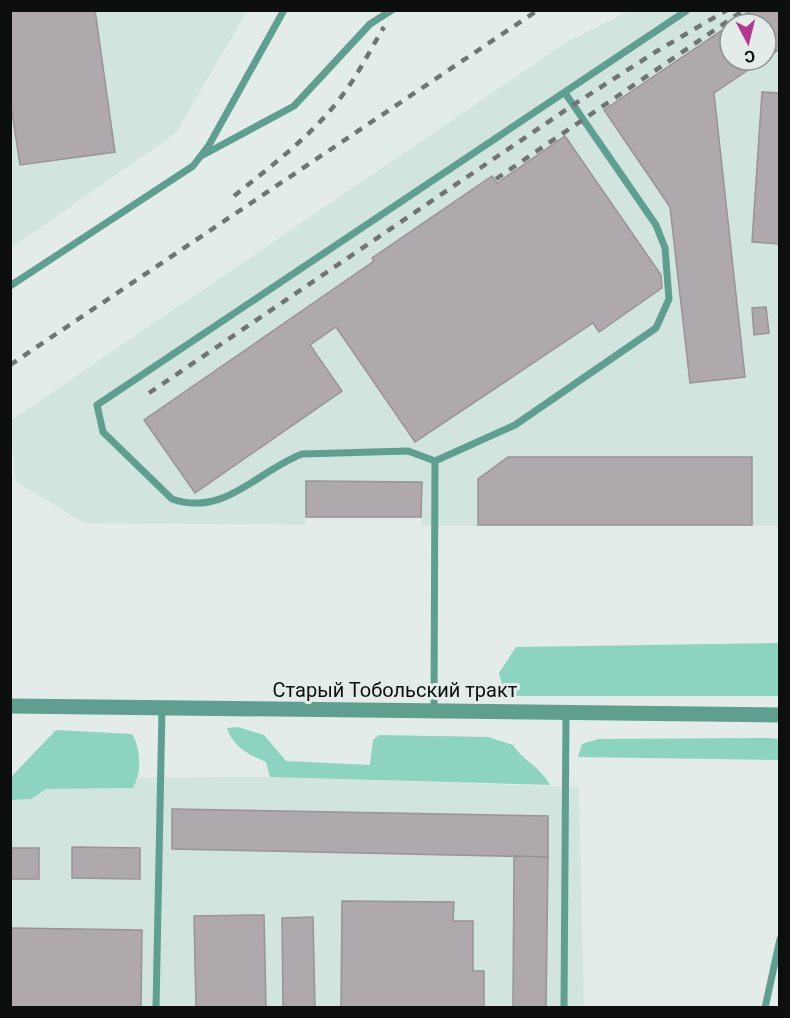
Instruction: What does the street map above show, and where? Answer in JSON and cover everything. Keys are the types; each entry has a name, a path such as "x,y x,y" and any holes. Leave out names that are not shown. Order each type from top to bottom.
{"street":[{"name":"Старый Тобольский тракт","path":"10,706 780,715"}],"lane":[{"path":"203,155 284,10"},
{"path":"10,286 182,175 203,155 294,106 370,24 392,10"},
{"path":"565,93 656,225 665,248 669,299 656,328 515,425 435,460 408,451 302,454 286,460 224,499 210,504 186,504 172,499 103,432 97,405 686,11"},
{"path":"434,711 435,460"},
{"path":"156,1008 162,709"},
{"path":"564,1008 566,712"},
{"path":"765,1008 780,939"}],"shaded area":[{"path":"11,11 247,11 176,133 11,248"},
{"path":"629,11 779,11 779,526 422,526 421,517 306,517 306,525 84,523 16,482 10,421 567,42"},
{"path":"270,777 579,787 584,1007 11,1007 10,800 31,799 46,789 133,788 139,778"}],"green space":[{"path":"779,643 779,696 505,696 499,673 516,647"},
{"path":"238,727 264,735 286,761 370,765 373,740 379,735 488,737 513,745 546,778 550,785 270,777 266,762 237,745 229,734 227,728"},
{"path":"56,730 132,734 139,761 138,775 133,788 46,789 31,799 11,800 11,777"},
{"path":"598,739 779,739 779,760 578,757 582,744"}],"building":[{"path":"10,10 95,10 115,152 20,165 10,99"},
{"path":"751,10 780,10 780,49 778,50 778,12 748,12"},
{"path":"718,33 718,72 745,72 714,93 745,377 690,383 670,207 604,110"},
{"path":"762,92 780,93 780,244 752,242"},
{"path":"565,136 661,275 662,288 599,332 593,323 415,442 336,327 310,345 342,391 195,493 144,420 374,261 372,258 492,176 497,183"},
{"path":"766,307 769,333 754,335 752,308"},
{"path":"508,457 752,457 752,525 478,525 478,479"},
{"path":"306,481 422,482 421,517 306,517"},
{"path":"172,809 548,816 548,857 172,849"},
{"path":"72,847 140,848 140,879 72,878"},
{"path":"10,848 39,848 39,879 10,879"},
{"path":"514,856 548,857 546,1008 513,1008"},
{"path":"342,901 454,902 453,921 473,921 473,971 484,971 484,1008 341,1008"},
{"path":"264,915 266,1008 196,1008 194,916"},
{"path":"313,917 315,1008 283,1008 282,918"},
{"path":"10,928 142,930 141,1008 10,1008"}],"railway":[{"path":"10,365 538,10"},
{"path":"149,393 573,105 657,51 727,10"},
{"path":"496,179 744,10"},
{"path":"234,196 297,144 326,115 351,83 384,27"}]}
